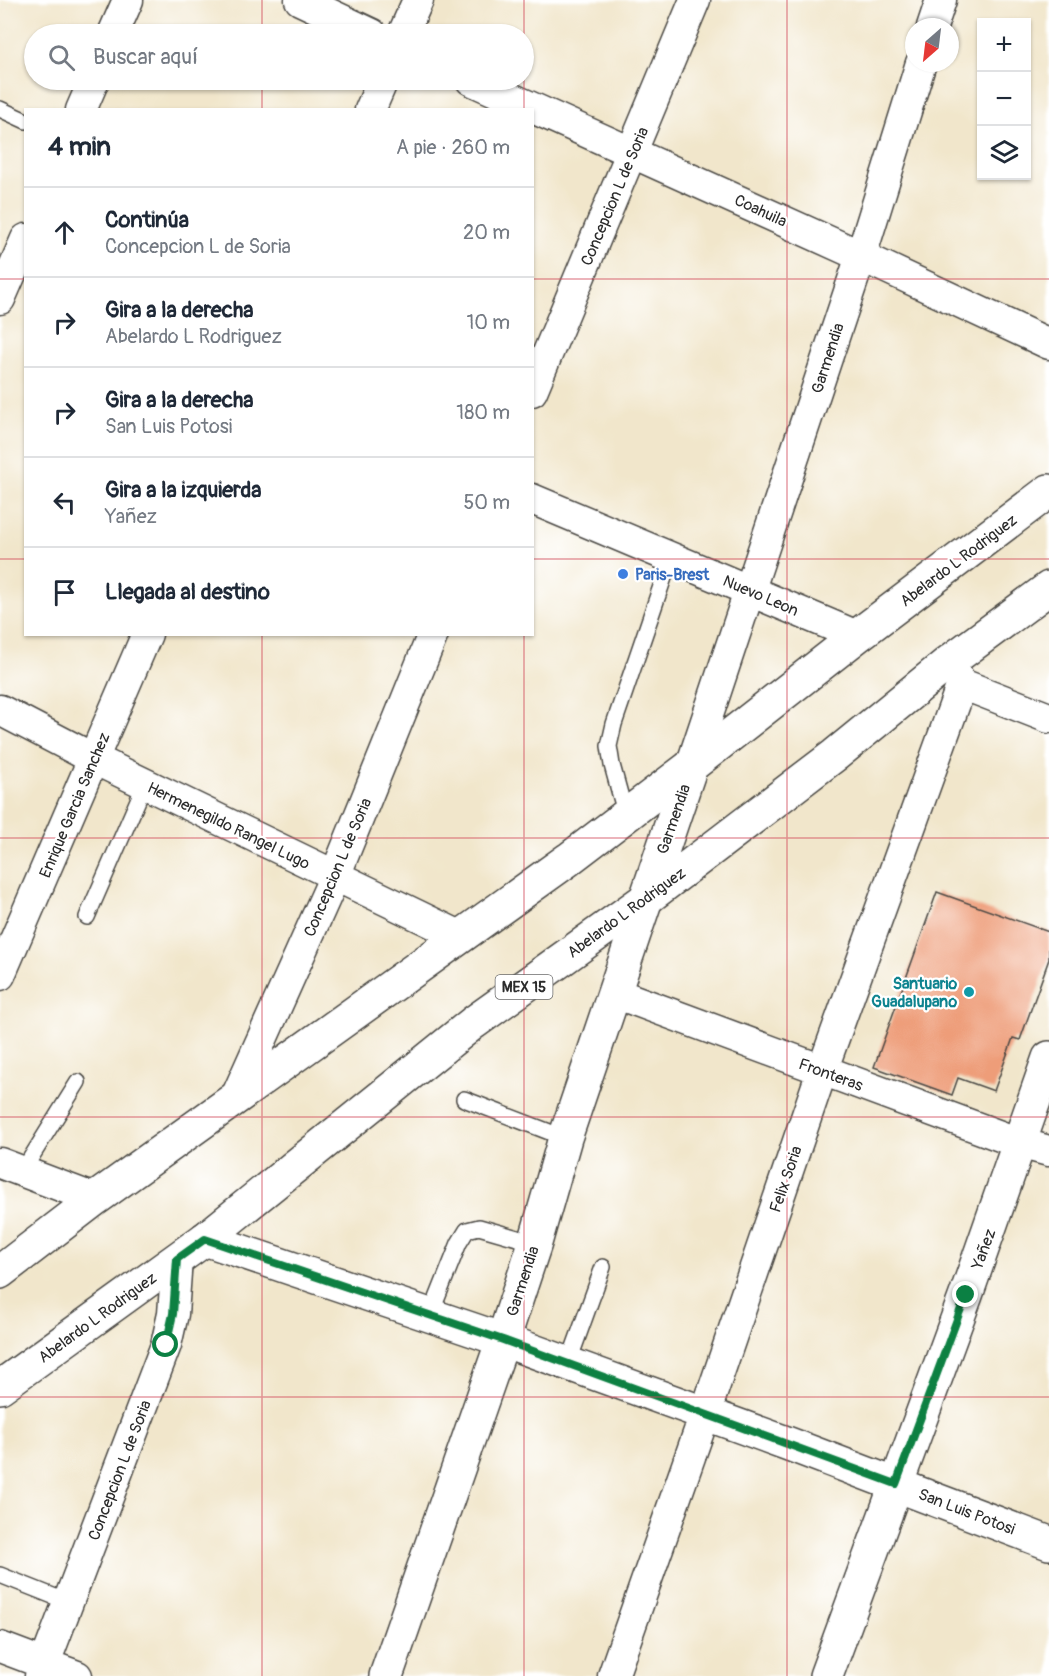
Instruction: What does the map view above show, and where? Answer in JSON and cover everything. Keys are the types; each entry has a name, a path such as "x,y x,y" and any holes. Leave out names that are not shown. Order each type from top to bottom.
{"main road":[{"name":"Abelardo L Rodriguez","path":"0,1272 95,1199 626,816 1047,488"},
{"name":"Abelardo L Rodriguez","path":"0,1387 205,1239 473,1023 646,899 835,755 955,673 1049,588"},
{"name":"Garmendia","path":"386,1676 503,1340 535,1243 565,1138 691,766"},
{"name":"Yañez","path":"826,1676 966,1295 1034,1147 1049,1058"},
{"name":"San Luis Potosi","path":"205,1239 503,1340 896,1484 1049,1543"}],"street":[{"path":"117,24 128,0"},
{"path":"300,0 351,24"},
{"path":"407,24 418,0"},
{"name":"Concepcion L de Soria","path":"534,386 695,0"},
{"path":"935,18 941,0"},
{"name":"Garmendia","path":"691,766 861,256 918,72"},
{"path":"82,108 90,90"},
{"path":"371,108 379,90"},
{"name":"Coahuila","path":"494,90 861,256 1049,344"},
{"path":"9,282 24,244"},
{"name":"Nuevo Leon","path":"534,500 856,636"},
{"name":"Enrique Garcia Sanchez","path":"0,975 146,636"},
{"name":"Concepcion L de Soria","path":"236,1097 335,876 432,636"},
{"path":"955,673 1049,718"},
{"name":"Felix Soria","path":"613,1676 822,1071 955,673"},
{"name":"Hermenegildo Rangel Lugo","path":"0,710 94,759 460,936"},
{"name":"Fronteras","path":"615,993 822,1071 1034,1147"},
{"path":"11,1168 95,1199"},
{"name":"Concepcion L de Soria","path":"42,1670 166,1345 173,1314 177,1259"},
{"path":"0,1647 42,1670 77,1676"}],"lane":[{"path":"0,109 24,120"},
{"path":"626,816 609,746 614,724 671,557"},
{"path":"87,917 145,784"},
{"path":"11,1168 78,1082"},
{"path":"464,1099 565,1138"},
{"path":"430,1316 459,1242 467,1230 479,1227 535,1243"},
{"path":"568,1364 603,1267"},
{"path":"0,1575 68,1602"}],"building":[{"name":"Santuario Guadalupano","path":"937,892 1049,932 1049,959 1020,1040 1013,1038 994,1091 958,1078 952,1095 874,1067"}],"place":[{"name":"Paris-Brest","path":"623,574"},
{"name":"Santuario Guadalupano","path":"969,992"}],"route":[{"path":"166,1345 173,1314 177,1259 205,1239 503,1340 896,1484 966,1295"}]}
